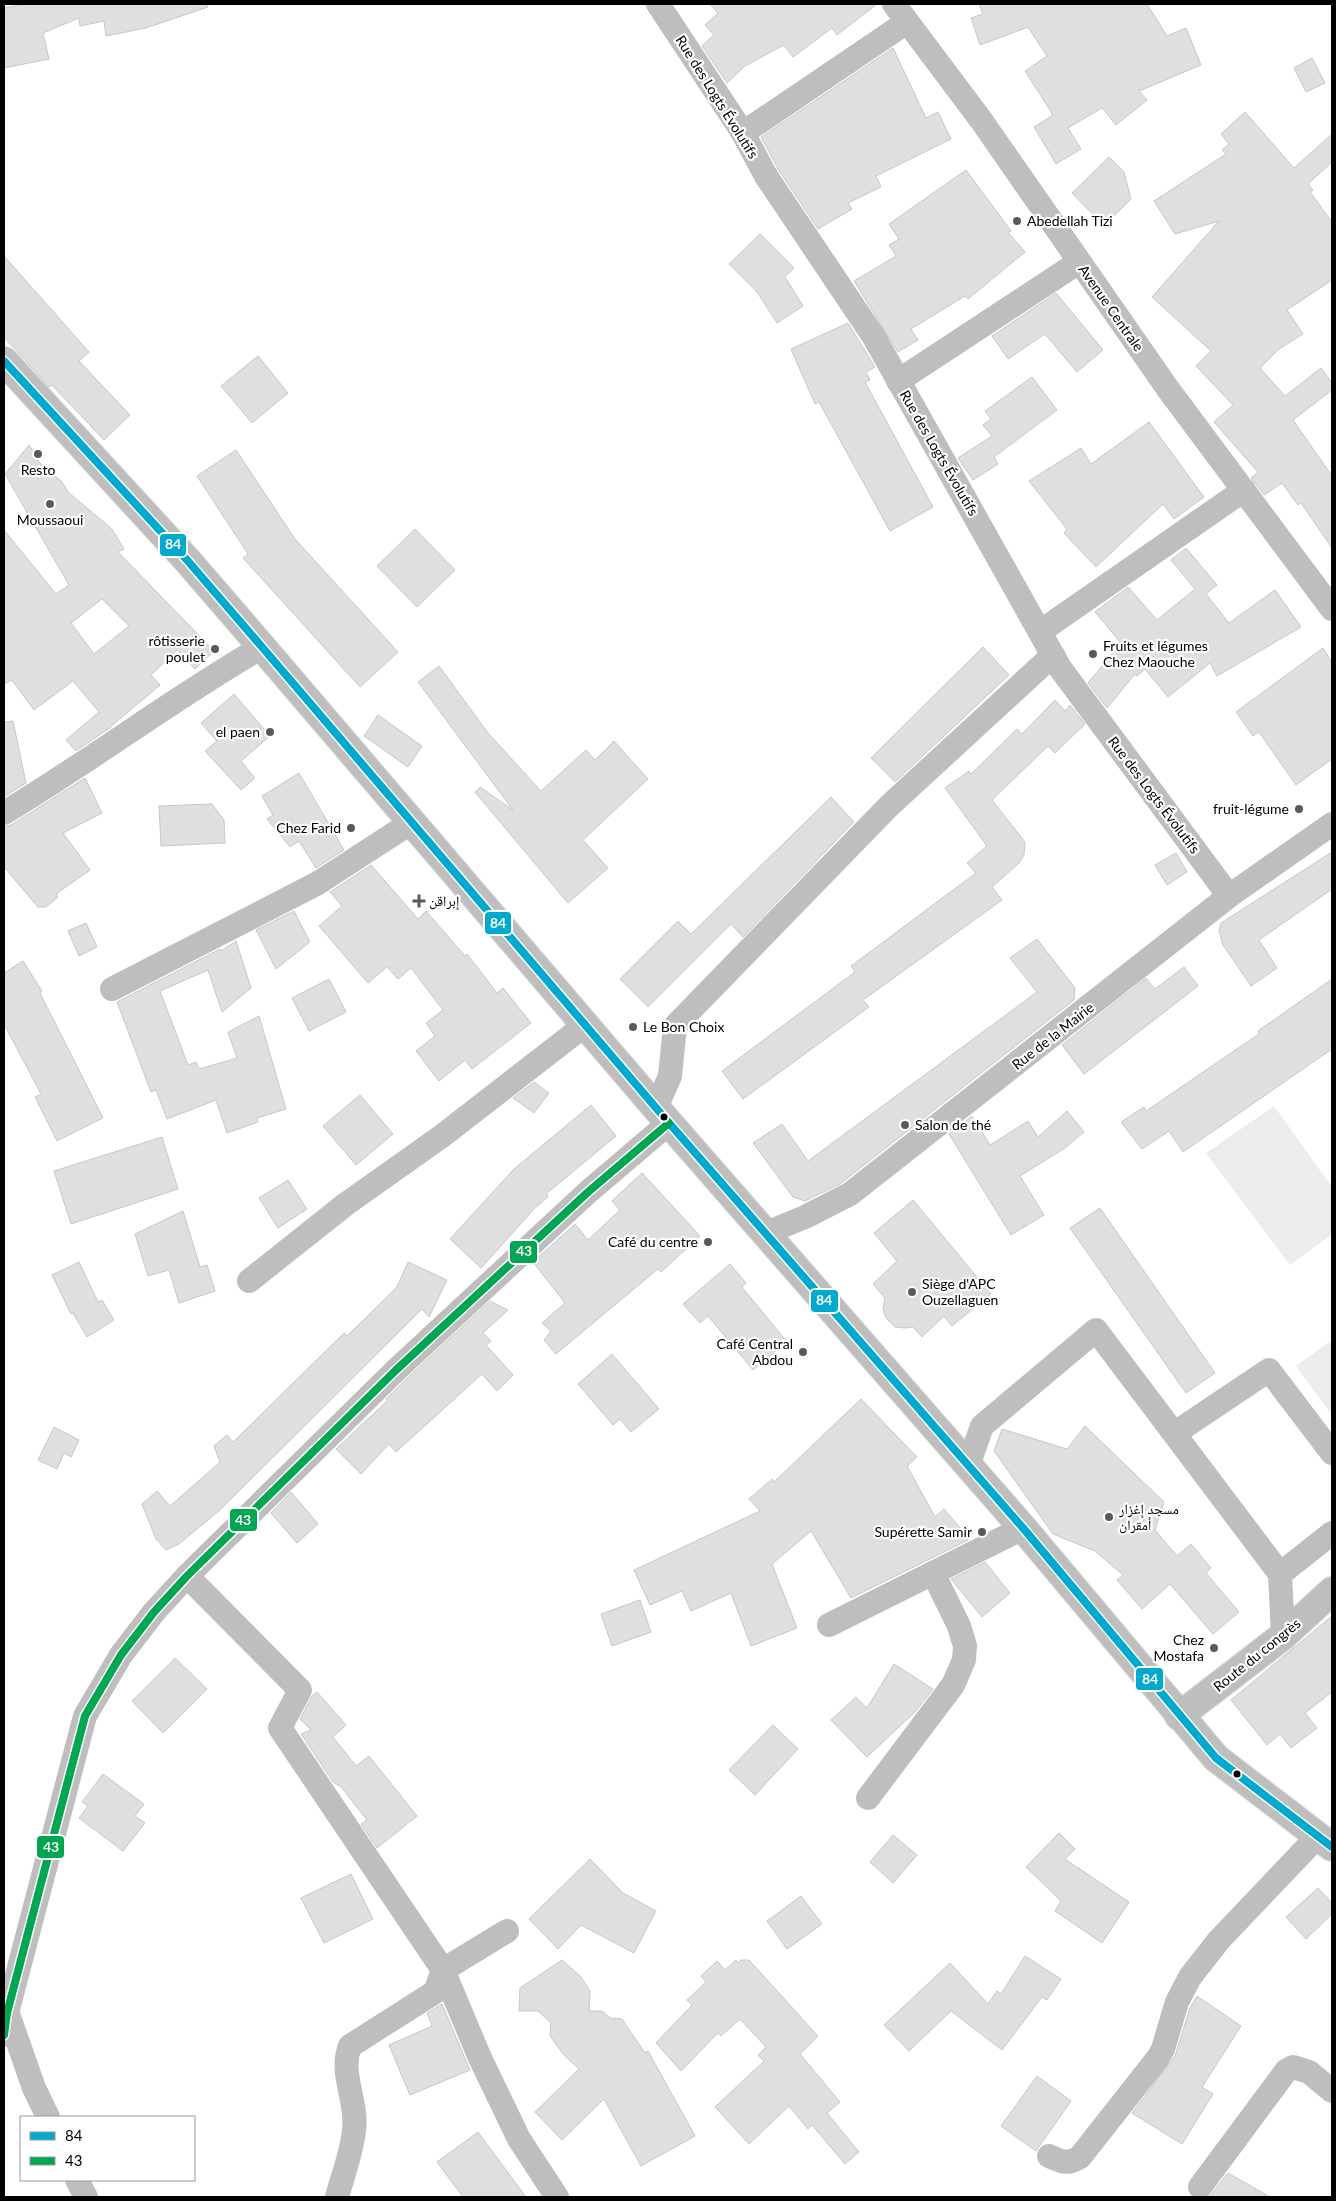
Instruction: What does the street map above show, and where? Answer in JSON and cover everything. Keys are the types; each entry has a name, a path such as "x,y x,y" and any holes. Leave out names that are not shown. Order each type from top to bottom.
{"main road":[{"path":"4,361 187,560 662,1115 1023,1528 1216,1758 1325,1842"},
{"name":"Route du congrès","path":"1179,1716 1283,1636 1332,1591"}],"street":[{"name":"Rue des Logts Évolutifs","path":"658,4 743,133 766,176 874,338 1041,631 1060,668 1229,896"},
{"path":"743,133 901,13"},
{"name":"Avenue Centrale","path":"901,13 980,120 1168,389 1332,610"},
{"path":"898,381 1079,262"},
{"path":"1041,631 1244,490"},
{"path":"4,812 68,774 209,678 262,647"},
{"path":"48,2116 5,2024 85,1716 121,1655 154,1612 187,1576 402,1365 588,1192 662,1115 670,1076 675,1026 889,806 1053,655"},
{"path":"112,989 318,883 412,822"},
{"name":"Rue de la Mairie","path":"766,1233 805,1217 850,1194 1229,896 1332,824"},
{"path":"249,1281 346,1204 442,1136 585,1025"},
{"path":"968,1466 982,1426 1096,1330 1280,1574 1283,1636"},
{"path":"1174,1433 1269,1370 1332,1453"},
{"path":"829,1625 1023,1528"},
{"path":"1280,1574 1332,1533"},
{"path":"868,1798 953,1685 964,1660 965,1646 959,1626 933,1573"},
{"path":"187,1576 300,1690 280,1728 444,1970 480,2058 519,2138 557,2197"},
{"path":"1049,2156 1064,2163 1073,2162 1080,2157 1164,2049 1177,2002 1190,1977 1219,1940 1325,1842"},
{"path":"337,2197 354,2130 354,2105 346,2066 350,2046 435,1992 444,1970 508,1931"},
{"path":"1200,2187 1286,2071 1293,2067 1309,2072 1332,2090"},
{"path":"78,2181 86,2197"}],"shaded area":[{"path":"1274,1106 1332,1187 1332,1234 1290,1265 1206,1153"},
{"path":"1332,1340 1332,1415 1296,1366"}],"building":[{"path":"26,4 207,4 208,7 146,28 106,36 104,21 80,26 79,18 43,33 49,59 4,68 4,8"},
{"path":"710,4 877,4 837,35 832,28 793,57 784,45 745,66 727,83 702,46 714,35 705,25 718,13"},
{"path":"979,4 1147,4 1167,36 1186,28 1201,65 1139,91 1147,100 1116,125 1102,108 1068,128 1081,149 1056,164 1034,127 1053,115 1025,71 1047,56 1028,27 980,45 971,18 983,14"},
{"path":"893,48 926,118 938,112 951,139 876,176 881,187 848,203 852,209 818,229 778,169 761,137"},
{"path":"1312,58 1325,83 1306,92 1294,68"},
{"path":"1245,112 1294,168 1332,134 1332,162 1308,184 1313,190 1310,192 1332,222 1332,280 1287,310 1303,334 1279,349 1260,368 1285,396 1321,368 1332,383 1332,390 1293,420 1332,476 1332,548 1301,503 1298,505 1282,483 1264,495 1251,478 1258,472 1214,422 1233,405 1196,366 1211,351 1152,297 1219,221 1175,234 1154,201 1226,154 1222,150 1229,144 1221,134"},
{"path":"1109,157 1124,172 1131,199 1104,226 1072,193"},
{"path":"966,170 1011,231 1008,232 1025,252 968,299 965,296 911,329 918,340 898,352 854,281 896,256 889,245 899,239 889,224"},
{"path":"760,234 794,268 785,277 803,306 777,323 757,292 729,264"},
{"path":"4,256 89,352 79,361 130,415 104,440 52,385 49,387 4,337"},
{"path":"1056,293 1103,350 1077,372 1045,334 1008,359 992,336"},
{"path":"848,323 875,367 866,372 870,380 865,382 933,507 890,531 819,402 815,404 791,349"},
{"path":"258,356 288,393 252,423 221,386"},
{"path":"1032,377 1057,410 994,457 998,464 973,480 958,458 992,436 983,425 991,419 985,411"},
{"path":"1149,422 1204,497 1174,519 1163,504 1096,567 1064,533 1067,529 1029,481 1081,448 1091,464"},
{"path":"29,445 40,463 62,482 68,492 112,529 124,549 118,552 214,651 195,669 177,650 151,675 160,685 108,729 76,751 66,740 99,712 73,681 34,710 12,680 4,684 4,530 56,594 69,585 5,474","holes":["102,599 129,626 94,654 71,623"]},
{"path":"236,450 295,539 398,652 360,687 243,558 248,554 197,476"},
{"path":"415,529 455,570 417,607 377,566"},
{"path":"1186,548 1217,585 1206,594 1229,623 1275,590 1301,627 1217,676 1210,663 1168,697 1145,669 1137,676 1135,674 1107,708 1088,683 1121,643 1095,612 1128,587 1157,620 1195,589 1171,560"},
{"path":"983,647 1009,675 895,782 871,758"},
{"path":"1323,648 1332,663 1332,759 1296,785 1259,732 1253,736 1236,712"},
{"path":"439,666 488,733 541,791 586,750 595,760 614,741 648,779 583,840 608,868 568,903 475,792 480,787 513,810 418,682"},
{"path":"234,694 270,736 241,761 255,778 241,790 205,751 217,741 201,723"},
{"path":"1055,700 1065,711 1070,705 1085,724 1055,753 1048,746 992,800 1025,842 1024,855 1019,863 992,887 1002,900 863,1000 869,1007 743,1099 722,1071 855,972 851,966 976,873 967,863 987,846 945,788 969,771 971,774 1017,729 1022,734"},
{"path":"378,715 422,746 408,767 364,736"},
{"path":"13,721 26,783 4,797 4,722"},
{"path":"299,773 344,850 316,868 299,841 290,847 267,819 273,815 262,796"},
{"path":"85,778 102,813 63,833 90,870 56,894 58,897 46,907 38,907 4,867 4,827 11,825"},
{"path":"831,797 854,822 743,937 731,924 648,1007 620,979 678,921 691,934"},
{"path":"212,804 224,820 225,843 161,846 159,806"},
{"path":"1332,852 1332,889 1259,940 1277,968 1251,986 1223,945 1219,931 1221,923"},
{"path":"1176,853 1187,872 1167,885 1155,865"},
{"path":"371,865 418,919 426,911 465,956 467,954 497,993 503,988 531,1023 472,1069 465,1060 439,1081 416,1051 435,1036 426,1023 443,1010 411,968 398,979 387,967 368,983 319,926 342,906 330,892"},
{"path":"294,911 310,942 276,969 256,930"},
{"path":"86,923 97,947 79,956 68,931"},
{"path":"1037,939 1075,988 1074,1000 840,1184 805,1201 793,1197 753,1143 782,1124 808,1161 1037,992 1010,958"},
{"path":"236,941 251,988 222,1012 208,970 160,991 188,1065 196,1062 199,1069 237,1058 228,1032 259,1016 286,1109 257,1118 258,1122 227,1133 216,1100 167,1119 156,1090 151,1092 117,1002 220,949 221,951"},
{"path":"23,961 42,991 40,993 103,1118 57,1141 35,1097 41,1094 4,1024 4,973"},
{"path":"1184,967 1198,986 1084,1074 1062,1045 1146,978 1155,989"},
{"path":"329,979 346,1012 309,1031 292,998"},
{"path":"1332,979 1332,1049 1183,1152 1169,1131 1142,1149 1121,1122 1144,1107 1146,1111 1259,1034 1258,1031"},
{"path":"534,1082 549,1093 534,1113 513,1098"},
{"path":"360,1095 393,1134 356,1165 323,1126"},
{"path":"591,1105 616,1136 546,1194 548,1197 535,1208 481,1268 450,1239 514,1169"},
{"path":"1067,1111 1084,1132 1065,1148 1020,1176 1044,1215 1011,1235 949,1134 972,1116 990,1145 1028,1121 1038,1137"},
{"path":"162,1137 178,1189 71,1224 54,1171"},
{"path":"642,1173 700,1236 661,1272 658,1269 556,1354 544,1340 551,1331 542,1323 565,1303 533,1262 575,1224 588,1240 620,1210 612,1201"},
{"path":"288,1180 307,1209 278,1228 259,1198"},
{"path":"913,1200 991,1294 952,1326 944,1316 922,1337 913,1327 895,1327 886,1318 883,1309 885,1298 873,1284 897,1261 874,1233"},
{"path":"1100,1208 1215,1373 1186,1393 1070,1228"},
{"path":"183,1211 200,1267 207,1265 215,1291 179,1303 169,1270 148,1276 135,1234"},
{"path":"79,1262 98,1302 102,1300 114,1320 87,1337 73,1313 71,1314 52,1275"},
{"path":"408,1262 447,1280 429,1317 422,1309 220,1510 179,1544 166,1550 156,1539 142,1504 157,1491 170,1506 220,1462 214,1446 227,1435 233,1442 344,1333 347,1336 397,1287"},
{"path":"730,1264 746,1283 742,1287 787,1342 753,1370 708,1316 700,1323 683,1304"},
{"path":"490,1301 508,1310 483,1333 491,1341 486,1345 513,1375 497,1391 482,1374 396,1452 389,1444 361,1474 336,1449 388,1400 386,1399 404,1381"},
{"path":"612,1354 659,1409 631,1432 620,1419 613,1425 578,1384"},
{"path":"861,1399 917,1457 907,1466 935,1517 944,1509 963,1531 962,1533 968,1540 851,1598 811,1531 772,1564 797,1628 751,1646 731,1593 691,1611 682,1591 650,1605 634,1570 760,1511 749,1499 772,1479 774,1482"},
{"path":"1085,1426 1164,1502 1155,1530 1177,1556 1191,1544 1211,1568 1206,1573 1239,1612 1213,1634 1170,1584 1142,1609 1117,1580 1123,1575 1095,1551 1053,1534 994,1451 1002,1429 1067,1449"},
{"path":"54,1427 79,1440 71,1457 64,1453 57,1469 38,1460"},
{"path":"291,1492 318,1524 297,1543 271,1513"},
{"path":"985,1562 1010,1593 982,1617 951,1579"},
{"path":"640,1600 651,1632 612,1646 601,1614"},
{"path":"1332,1616 1332,1692 1305,1713 1317,1728 1291,1748 1280,1734 1267,1745 1231,1700"},
{"path":"175,1658 207,1689 163,1733 132,1701"},
{"path":"894,1664 933,1689 915,1712 867,1757 831,1720 856,1697 867,1708"},
{"path":"317,1692 346,1725 333,1737 356,1766 369,1756 417,1816 377,1848 361,1824 367,1820 341,1787 333,1782 301,1734 311,1730 300,1719 312,1696"},
{"path":"773,1725 798,1749 755,1795 729,1770"},
{"path":"103,1774 144,1804 135,1816 145,1823 123,1851 79,1818 88,1806 82,1802"},
{"path":"1059,1833 1075,1849 1065,1859 1129,1902 1102,1943 1055,1911 1061,1901 1026,1867"},
{"path":"893,1835 917,1855 893,1883 870,1862"},
{"path":"590,1859 623,1893 656,1911 634,1953 581,1925 558,1949 529,1919"},
{"path":"351,1874 373,1919 324,1943 301,1898"},
{"path":"1318,1888 1332,1903 1332,1914 1306,1939 1286,1917"},
{"path":"801,1896 822,1924 787,1949 767,1921"},
{"path":"1025,1956 1061,1979 1047,2000 1042,1997 1002,2050 951,2011 909,2051 884,2025 950,1963 988,2004 997,1991 1001,1994"},
{"path":"562,1960 581,1977 590,1991 589,2011 602,2011 610,2018 622,2019 645,2053 648,2051 695,2136 641,2166 604,2099 562,2140 535,2112 579,2069 564,2055 550,2036 551,2023 538,2011 519,2011 520,1988"},
{"path":"736,1960 738,1963 741,1960 749,1960 818,2036 800,2054 840,2102 827,2113 859,2152 845,2164 812,2125 808,2129 789,2106 749,2144 715,2107 764,2061 758,2055 766,2047 740,2019 721,2036 718,2033 681,2071 656,2043 692,2005 687,2000 706,1982 701,1976 717,1961 725,1970"},
{"path":"1197,1996 1241,2026 1202,2087 1213,2094 1182,2144 1132,2113 1175,2056 1190,2008"},
{"path":"442,2004 470,2070 410,2095 389,2045 432,2026 427,2013"},
{"path":"1037,2076 1071,2101 1036,2151 1001,2126"},
{"path":"478,2132 526,2197 463,2197 437,2162"},
{"path":"1228,2173 1270,2197 1209,2197"}],"transit line":[{"name":"84","path":"4,361 187,560 669,1123 1023,1528 1216,1758 1332,1847"},
{"name":"43","path":"4,2035 7,2013 85,1716 121,1655 154,1612 187,1576 395,1371 588,1192 669,1123"}],"place":[{"name":"Abedellah Tizi","path":"1017,221"},
{"name":"Resto","path":"38,454"},
{"name":"Moussaoui","path":"50,504"},
{"name":"rôtisserie poulet","path":"215,649"},
{"name":"Fruits et légumes Chez Maouche","path":"1093,654"},
{"name":"el paen","path":"270,732"},
{"name":"fruit-légume","path":"1299,809"},
{"name":"Chez Farid","path":"351,828"},
{"name":"إبراقن","path":"419,901"},
{"name":"Le Bon Choix","path":"633,1027"},
{"name":"Salon de thé","path":"905,1125"},
{"name":"Café du centre","path":"708,1242"},
{"name":"Siège d'APC Ouzellaguen","path":"912,1292"},
{"name":"Café Central Abdou","path":"803,1352"},
{"name":"مسجد إغزار أمقران","path":"1109,1517"},
{"name":"Supérette Samir","path":"982,1532"},
{"name":"Chez Mostafa","path":"1214,1648"}]}
